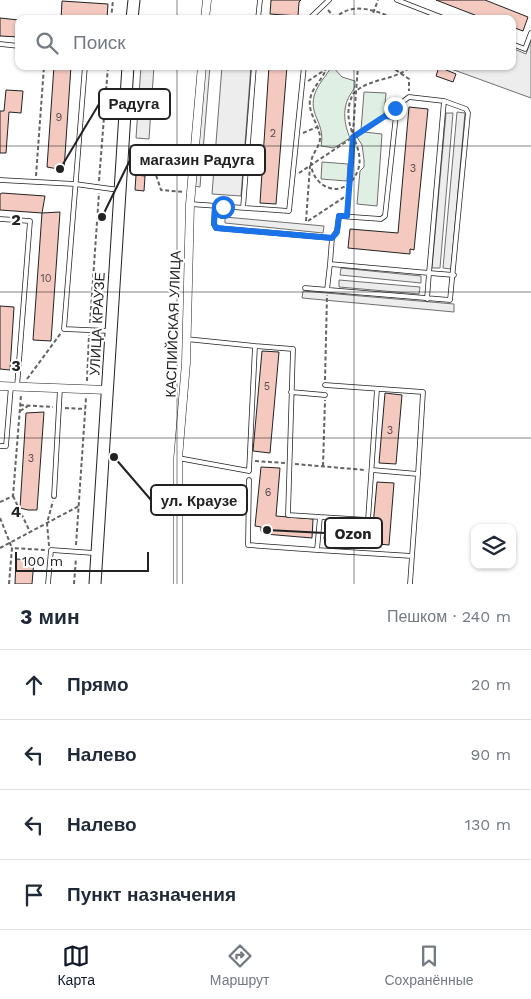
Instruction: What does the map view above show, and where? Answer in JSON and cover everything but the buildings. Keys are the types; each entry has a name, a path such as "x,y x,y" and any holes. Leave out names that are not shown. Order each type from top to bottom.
{"main road":[{"path":"132,15 134,0"},
{"name":"УЛИЦА КРАУЗЕ","path":"95,584 128,70"}],"street":[{"path":"206,15 207,0"},
{"name":"КАСПИЙСКАЯ УЛИЦА","path":"178,584 178,458 186,339 190,204 202,70"},
{"path":"0,386 108,390"}],"lane":[{"path":"258,15 260,0"},
{"path":"313,15 329,0"},
{"path":"397,0 436,15"},
{"path":"516,46 525,49 531,33"},
{"path":"0,44 15,46"},
{"path":"85,70 64,329 112,331"},
{"path":"243,208 254,70"},
{"path":"190,204 289,211 304,70"},
{"path":"305,288 327,290 427,299 450,300 454,276 468,112 466,109 444,101 408,98 395,108 385,216 381,219 339,216 337,232 332,238 327,290"},
{"path":"427,299 444,101"},
{"path":"0,180 75,184 119,190"},
{"path":"215,206 214,224 216,228 332,238"},
{"path":"0,219 30,221 17,387 6,446 0,446"},
{"path":"330,264 454,276"},
{"path":"186,339 294,349 288,515 368,520 378,389"},
{"path":"178,458 249,471 255,346"},
{"path":"325,385 424,392 410,584"},
{"path":"54,496 60,388"},
{"path":"291,392 325,395"},
{"path":"372,470 418,474"},
{"path":"249,480 248,545 412,556"},
{"path":"317,550 320,517"},
{"path":"48,584 50,550 97,553"}],"path":[{"path":"112,15 113,0"},
{"path":"372,15 378,0"},
{"path":"324,4 333,15"},
{"path":"340,15 350,9 374,10 386,15"},
{"path":"35,181 44,70"},
{"path":"302,85 324,70"},
{"path":"326,70 315,85 310,98 309,107 320,140 312,158 307,221 348,194"},
{"path":"347,216 358,70"},
{"path":"396,70 410,79 408,98"},
{"path":"311,165 319,183 324,187 338,189 349,183 358,170 360,161 359,150 348,123 350,100 356,90 369,83 401,74 406,70"},
{"path":"293,177 385,116 394,117"},
{"path":"297,136 317,127"},
{"path":"133,174 134,167 154,166 161,190 191,193"},
{"path":"30,532 13,496 20,412 17,387 64,329"},
{"path":"20,405 85,409"},
{"path":"20,412 30,406"},
{"path":"250,460 372,470"},
{"path":"0,502 13,496"},
{"path":"12,548 50,550 47,541 47,523 54,496"},
{"path":"0,548 79,506"},
{"path":"0,518 12,548 9,584"}],"green space":[{"path":"336,70 342,77 355,81 354,88 347,100 345,111 345,122 350,138 334,148 321,146 322,136 313,107 316,90 329,71"},
{"path":"364,92 386,93 384,115 361,130"},
{"path":"364,132 382,134 377,206 357,204 360,171 364,167 364,160 362,145 357,137"},
{"path":"322,162 348,164 347,181 321,179"}],"shaded area":[{"path":"531,40 531,98 454,70 516,70 516,50 526,54"},
{"path":"141,70 154,70 149,139 136,138"},
{"path":"203,70 210,70 200,187 193,186"},
{"path":"222,70 251,70 241,196 212,194"},
{"path":"457,112 465,113 451,269 443,268"},
{"path":"446,113 453,113 440,268 432,268"},
{"path":"225,217 324,226 323,233 225,223"},
{"path":"341,268 421,276 421,283 340,275"},
{"path":"339,280 420,287 419,294 339,287"},
{"path":"303,291 454,304 454,312 302,298"}],"place":[{"name":"Радуга","path":"60,169"},
{"name":"магазин Радуга","path":"102,217"},
{"name":"ул. Краузе","path":"114,457"},
{"name":"Ozon","path":"267,530"}],"route":[{"path":"223,207 215,206 214,226 216,228 332,238 337,232 339,216 347,216 353,137 385,116 394,117 395,108"}]}
